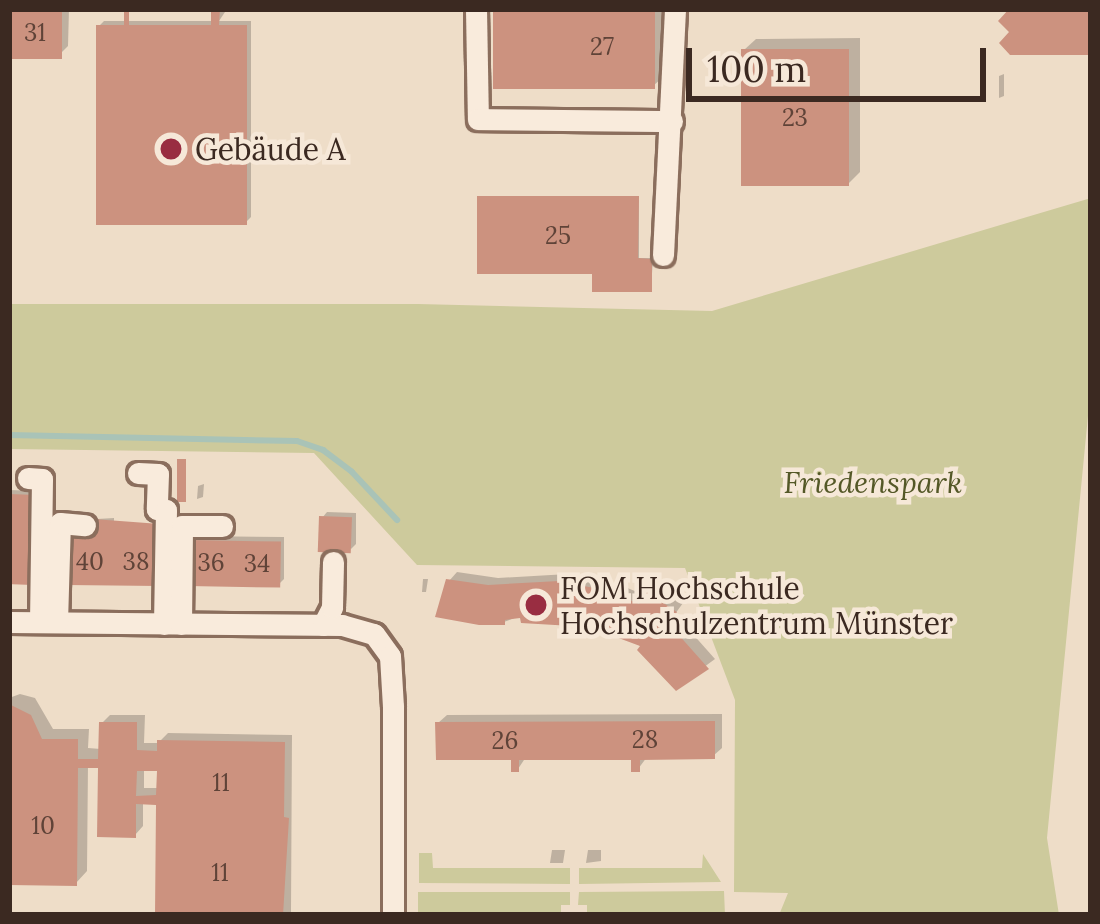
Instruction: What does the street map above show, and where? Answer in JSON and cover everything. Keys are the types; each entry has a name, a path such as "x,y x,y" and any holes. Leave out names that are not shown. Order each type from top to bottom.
{"street":[{"path":"476,9 478,119 672,121"},
{"path":"663,254 674,9"},
{"path":"138,473 158,474 157,509 166,510 172,624"},
{"path":"28,478 43,479 48,622"},
{"path":"48,622 60,523 86,525"},
{"path":"172,624 182,526 222,526"},
{"path":"323,625 332,607 333,562"},
{"path":"9,622 323,625 363,628 382,641 390,656 393,915"}],"green space":[{"name":"Friedenspark","path":"1091,198 1091,385 1047,838 1059,915 779,915 788,893 734,892 735,700 685,568 417,565 314,453 9,449 9,304 418,304 712,311"},
{"path":"419,853 432,853 433,868 570,868 570,884 419,883"},
{"path":"703,854 721,882 579,884 579,868 702,868"},
{"path":"724,891 725,915 587,915 587,905 578,905 579,892"},
{"path":"418,892 570,892 570,905 561,905 561,915 418,915"}],"building":[{"path":"9,9 62,9 62,59 9,59"},
{"name":"Gebäude A","path":"124,9 129,9 129,25 211,25 211,9 220,9 219,25 247,25 247,225 96,225 96,25 124,25"},
{"path":"493,9 655,9 655,89 493,89"},
{"path":"1009,9 1091,9 1091,55 1010,55 999,43 1009,32 998,21"},
{"path":"741,49 849,49 849,186 741,186"},
{"path":"477,196 639,196 638,258 652,259 652,292 592,292 592,274 477,274"},
{"path":"177,459 186,459 186,502 177,502"},
{"path":"9,494 36,495 33,585 9,584"},
{"path":"319,516 352,517 351,553 318,552"},
{"path":"93,519 160,524 159,586 67,585 68,538 92,538"},
{"path":"189,540 281,542 280,588 188,586"},
{"path":"446,579 488,585 559,581 609,591 639,604 647,592 677,612 669,624 709,669 676,691 637,650 640,646 589,627 521,623 520,618 505,620 505,625 479,625 435,617"},
{"path":"9,704 31,715 42,739 78,739 78,759 98,759 99,722 137,722 137,750 157,751 157,740 285,742 284,817 289,818 283,915 155,915 156,805 136,804 136,838 97,837 98,768 78,768 77,886 9,885","holes":["137,771 157,771 156,795 136,796"]},
{"path":"715,721 715,759 640,760 640,772 631,772 631,760 519,760 519,772 511,772 511,760 436,760 435,722"}],"waterway":[{"path":"9,435 297,441 323,450 352,472 397,520"}],"place":[{"name":"Gebäude A","path":"171,149"},
{"name":"FOM Hochschule Hochschulzentrum Münster","path":"536,605"}]}
